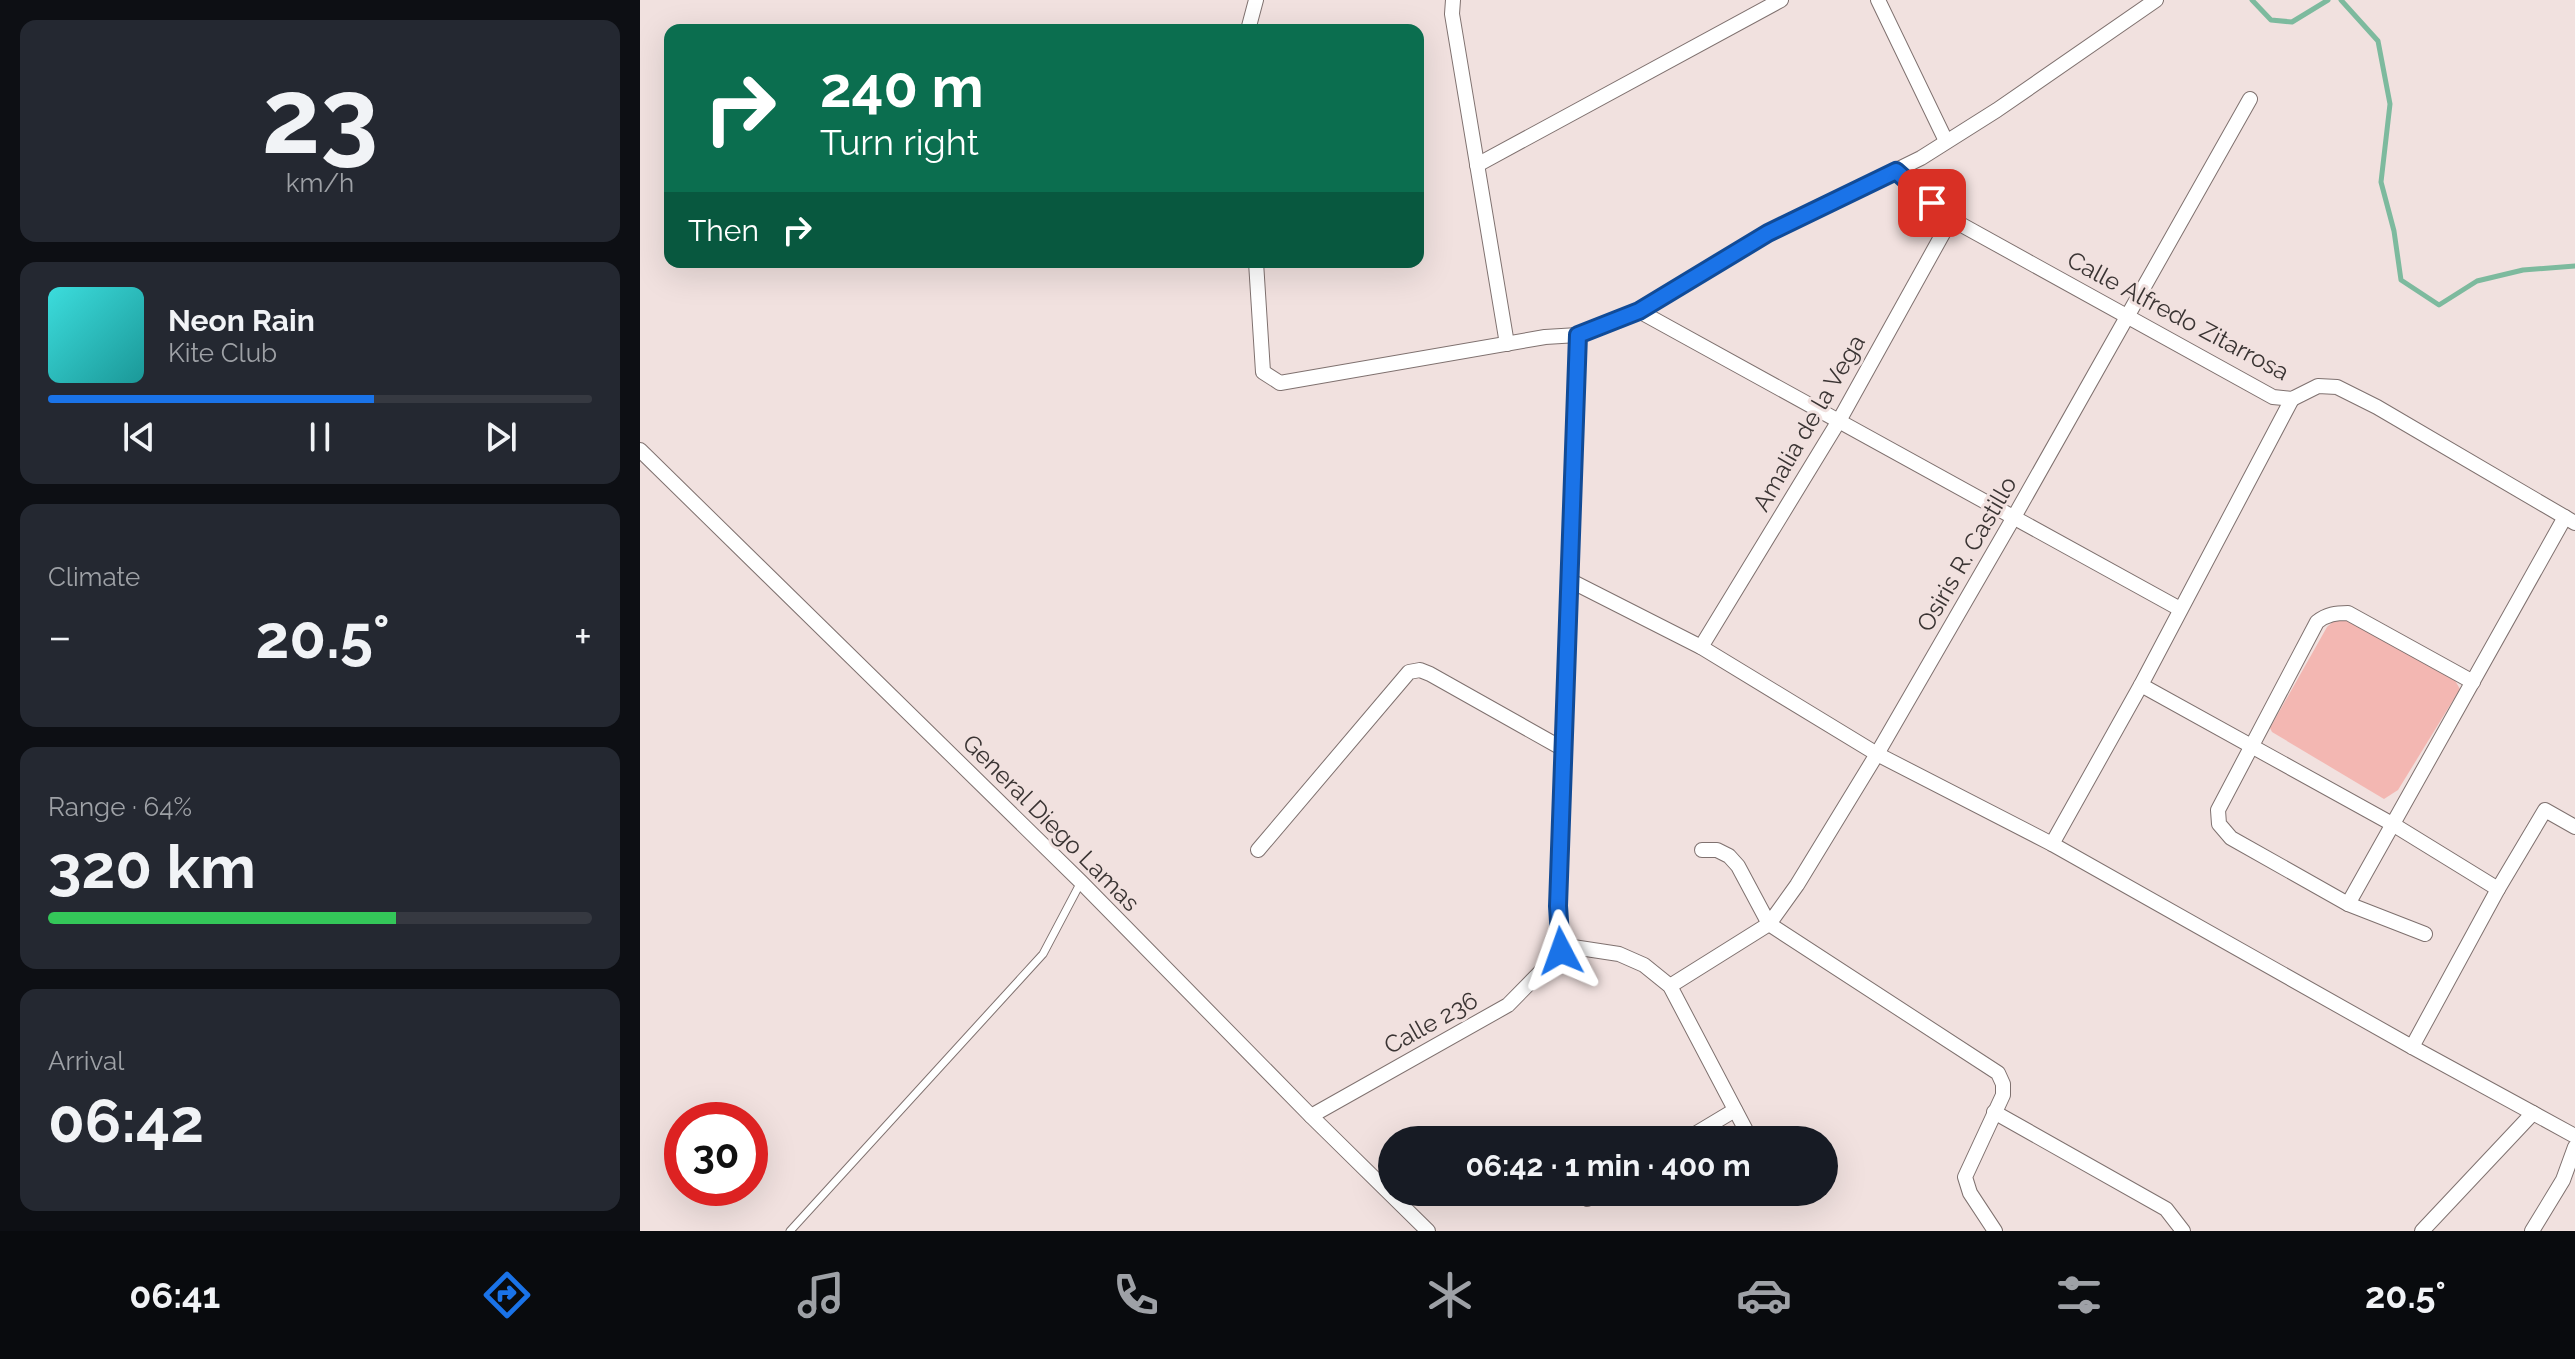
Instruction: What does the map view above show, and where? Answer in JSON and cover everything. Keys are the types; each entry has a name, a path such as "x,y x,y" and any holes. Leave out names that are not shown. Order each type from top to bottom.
{"street":[{"path":"1250,24 1256,0"},
{"path":"1453,0 1452,14 1507,344"},
{"path":"1477,165 1781,0"},
{"path":"1878,0 1946,141"},
{"path":"1256,268 1263,372 1280,383 1507,344 1578,335 1639,311 1768,233 1896,171 1997,110 2156,0"},
{"name":"Osiris R. Castillo","path":"1670,986 1769,924 1797,885 2014,517 2250,99"},
{"name":"Calle Alfredo Zitarrosa","path":"1896,171 1951,219 2273,397 2292,399 2318,386 2337,387 2377,407 2570,520"},
{"name":"Amalia de la Vega","path":"1701,647 1840,419 1951,219"},
{"path":"1639,311 2180,609"},
{"path":"1578,335 1558,906 1561,951 1573,947 1619,954 1644,965 1670,986 1744,1126"},
{"path":"2052,844 2141,685 2292,399"},
{"name":"General Diego Lamas","path":"640,450 1081,882 1428,1231"},
{"path":"2348,904 2473,682 2570,520"},
{"path":"1571,581 1701,647 1877,754 2052,844 2575,1136"},
{"path":"2425,934 2348,904 2231,838 2219,824 2218,810 2317,622 2334,613 2348,613 2367,622 2473,682"},
{"path":"1258,850 1409,672 1420,670 1430,674 1565,750"},
{"path":"2141,685 2394,825 2498,889"},
{"path":"2412,1047 2545,810 2575,827"},
{"path":"1702,850 1717,850 1729,856 1738,866 1769,924 1998,1073 2003,1084 2003,1095 1965,1177 1970,1193 1995,1231"},
{"name":"Calle 236","path":"1311,1116 1508,1005 1561,951"},
{"path":"1708,1126 1735,1110"},
{"path":"1994,1112 2166,1209 2180,1226 2163,1231"},
{"path":"2422,1231 2533,1113"},
{"path":"2532,1231 2563,1180 2575,1147"}],"lane":[{"path":"790,1231 1043,954 1081,882"}],"shaded area":[{"path":"2348,619 2453,677 2460,689 2398,790 2384,799 2270,728 2327,627 2335,620"}],"waterway":[{"path":"2252,0 2271,20 2292,22 2328,0"},
{"path":"2341,0 2378,41 2390,104 2381,182 2394,231 2401,280 2439,305 2477,281 2523,270 2575,266"}],"route":[{"path":"1561,951 1558,906 1578,335 1639,311 1768,233 1896,171 1932,203"}]}
